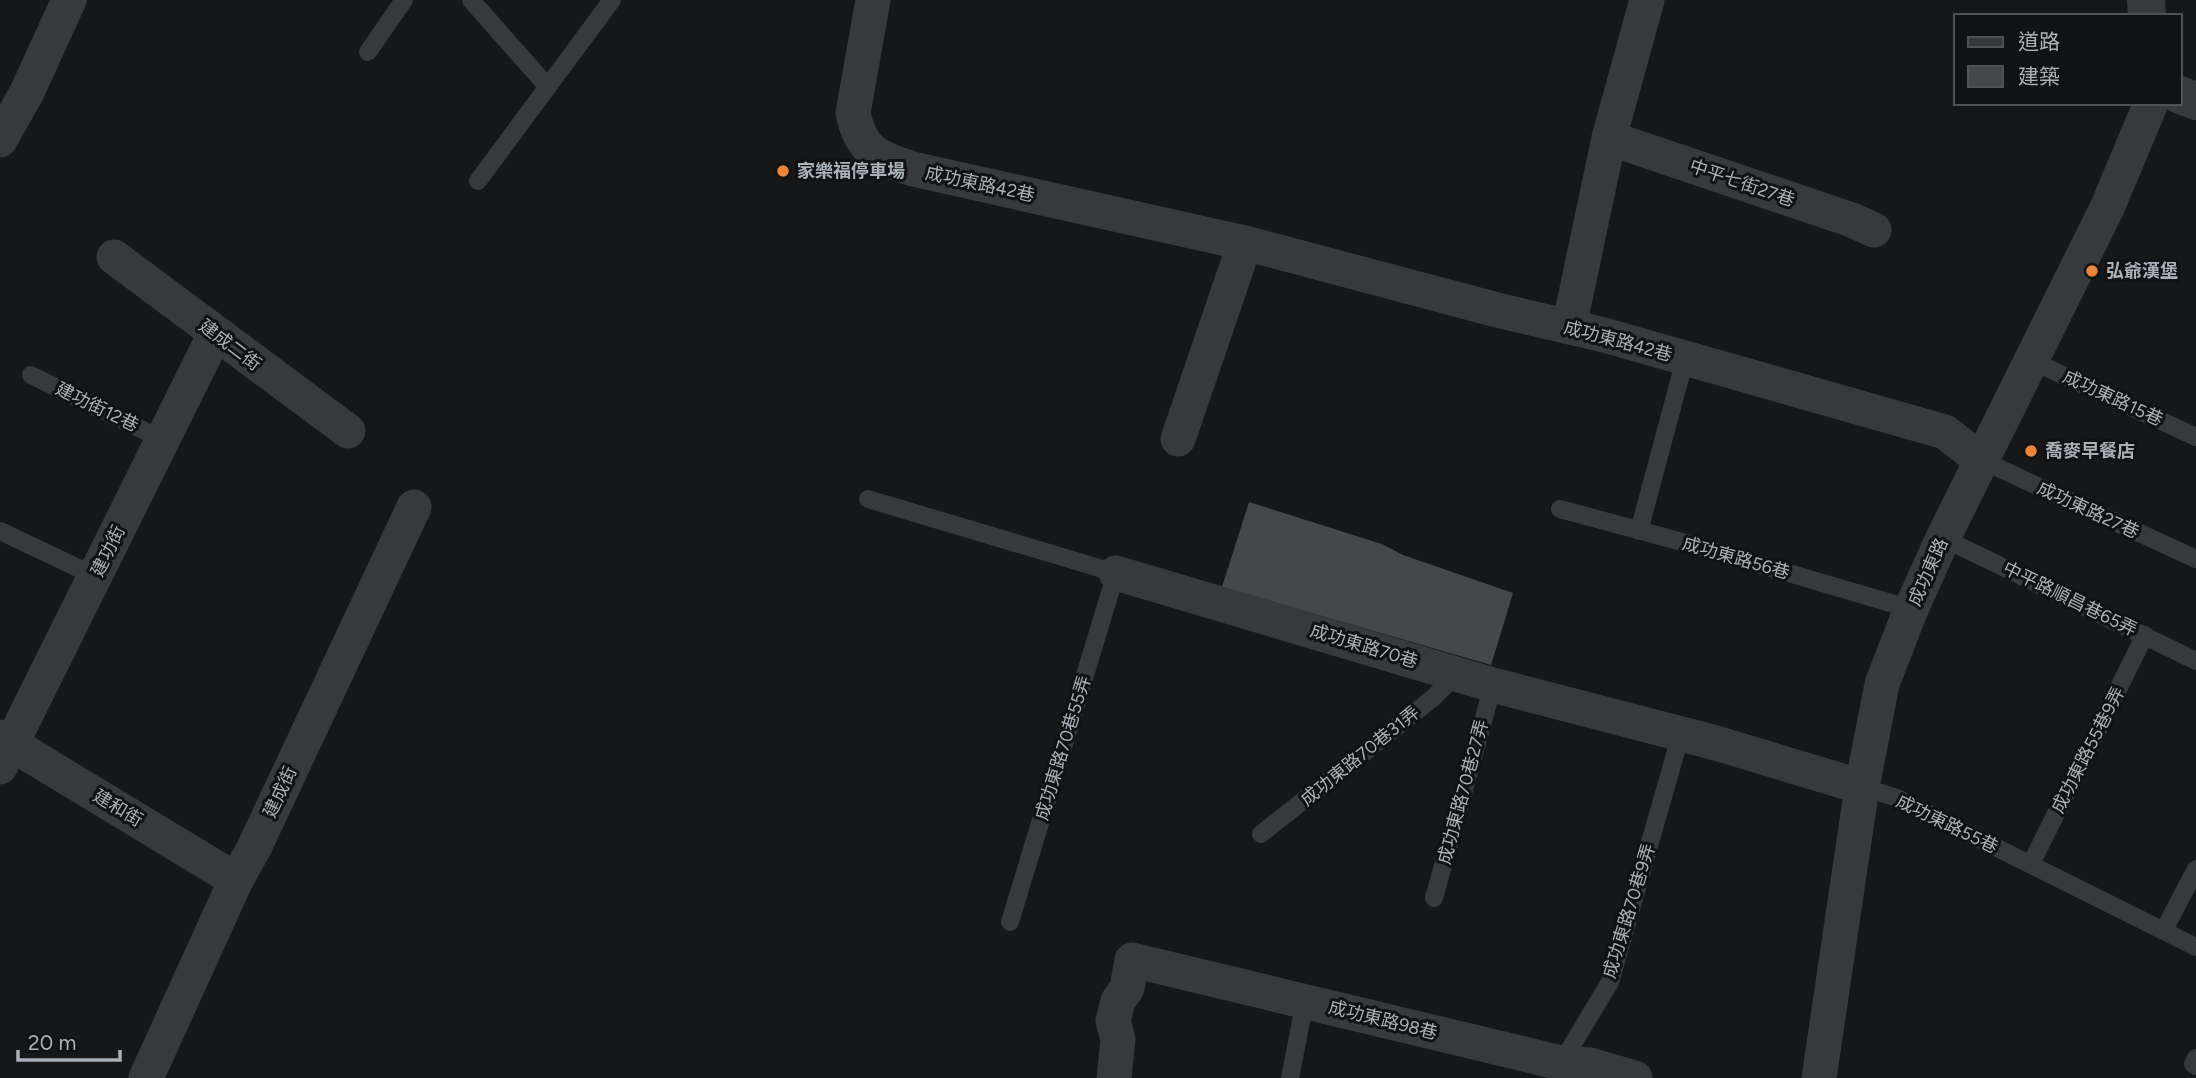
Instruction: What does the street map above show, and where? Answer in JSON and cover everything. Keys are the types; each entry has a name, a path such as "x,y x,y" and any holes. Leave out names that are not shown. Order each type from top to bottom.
{"street":[{"path":"0,140 27,92 69,0"},
{"name":"成功東路42巷","path":"873,0 853,113 856,129 873,154 913,169 1245,243 1501,311 1604,335 1945,432 1981,460"},
{"path":"1569,327 1609,138 1647,0"},
{"name":"成功東路","path":"1819,1078 1862,787 1882,684 1911,609 1943,538 2107,208 2150,105"},
{"name":"中平七街27巷","path":"1609,138 1852,220 1874,230"},
{"path":"1178,439 1245,243"},
{"name":"建成二街","path":"114,257 348,431"},
{"name":"建功街","path":"4,749 95,576 215,334"},
{"name":"建成街","path":"146,1078 236,880 254,848 414,507"},
{"name":"成功東路70巷","path":"1116,573 1493,685 1681,734 1862,787"},
{"name":"建和街","path":"4,749 236,880"},
{"name":"成功東路98巷","path":"1114,1078 1118,1039 1114,1021 1118,1001 1127,988 1132,960 1305,1001 1557,1070 1590,1065 1635,1078"}],"lane":[{"path":"368,52 404,0"},
{"path":"471,0 548,87"},
{"path":"478,181 612,0"},
{"path":"1639,531 1685,359"},
{"name":"成功東路15巷","path":"2030,360 2196,436"},
{"name":"建功街12巷","path":"31,375 163,440"},
{"name":"成功東路27巷","path":"1981,460 2196,559"},
{"name":"成功東路70巷","path":"867,499 1116,573"},
{"name":"成功東路56巷","path":"1560,509 1686,542 1911,609"},
{"path":"0,531 95,576"},
{"name":"中平路順昌巷65弄","path":"1943,538 2196,661"},
{"name":"成功東路70巷55弄","path":"1010,922 1116,573"},
{"name":"成功東路55巷9弄","path":"2031,864 2145,635"},
{"name":"成功東路70巷31弄","path":"1261,834 1433,698 1457,674"},
{"name":"成功東路70巷27弄","path":"1434,898 1493,685"},
{"name":"成功東路70巷9弄","path":"1557,1070 1610,982 1681,734"},
{"name":"成功東路55巷","path":"1862,787 1897,799 2031,864"},
{"path":"2031,864 2196,947"},
{"path":"2164,930 2196,869"},
{"path":"1290,1078 1305,1001"},
{"path":"2196,1058 2193,1064 2196,1066"}],"building":[{"path":"1249,502 1382,544 1403,555 1513,593 1491,665 1222,587"}],"place":[{"name":"家樂福停車場","path":"783,171"},
{"name":"弘爺漢堡","path":"2092,271"},
{"name":"喬麥早餐店","path":"2031,451"}]}
